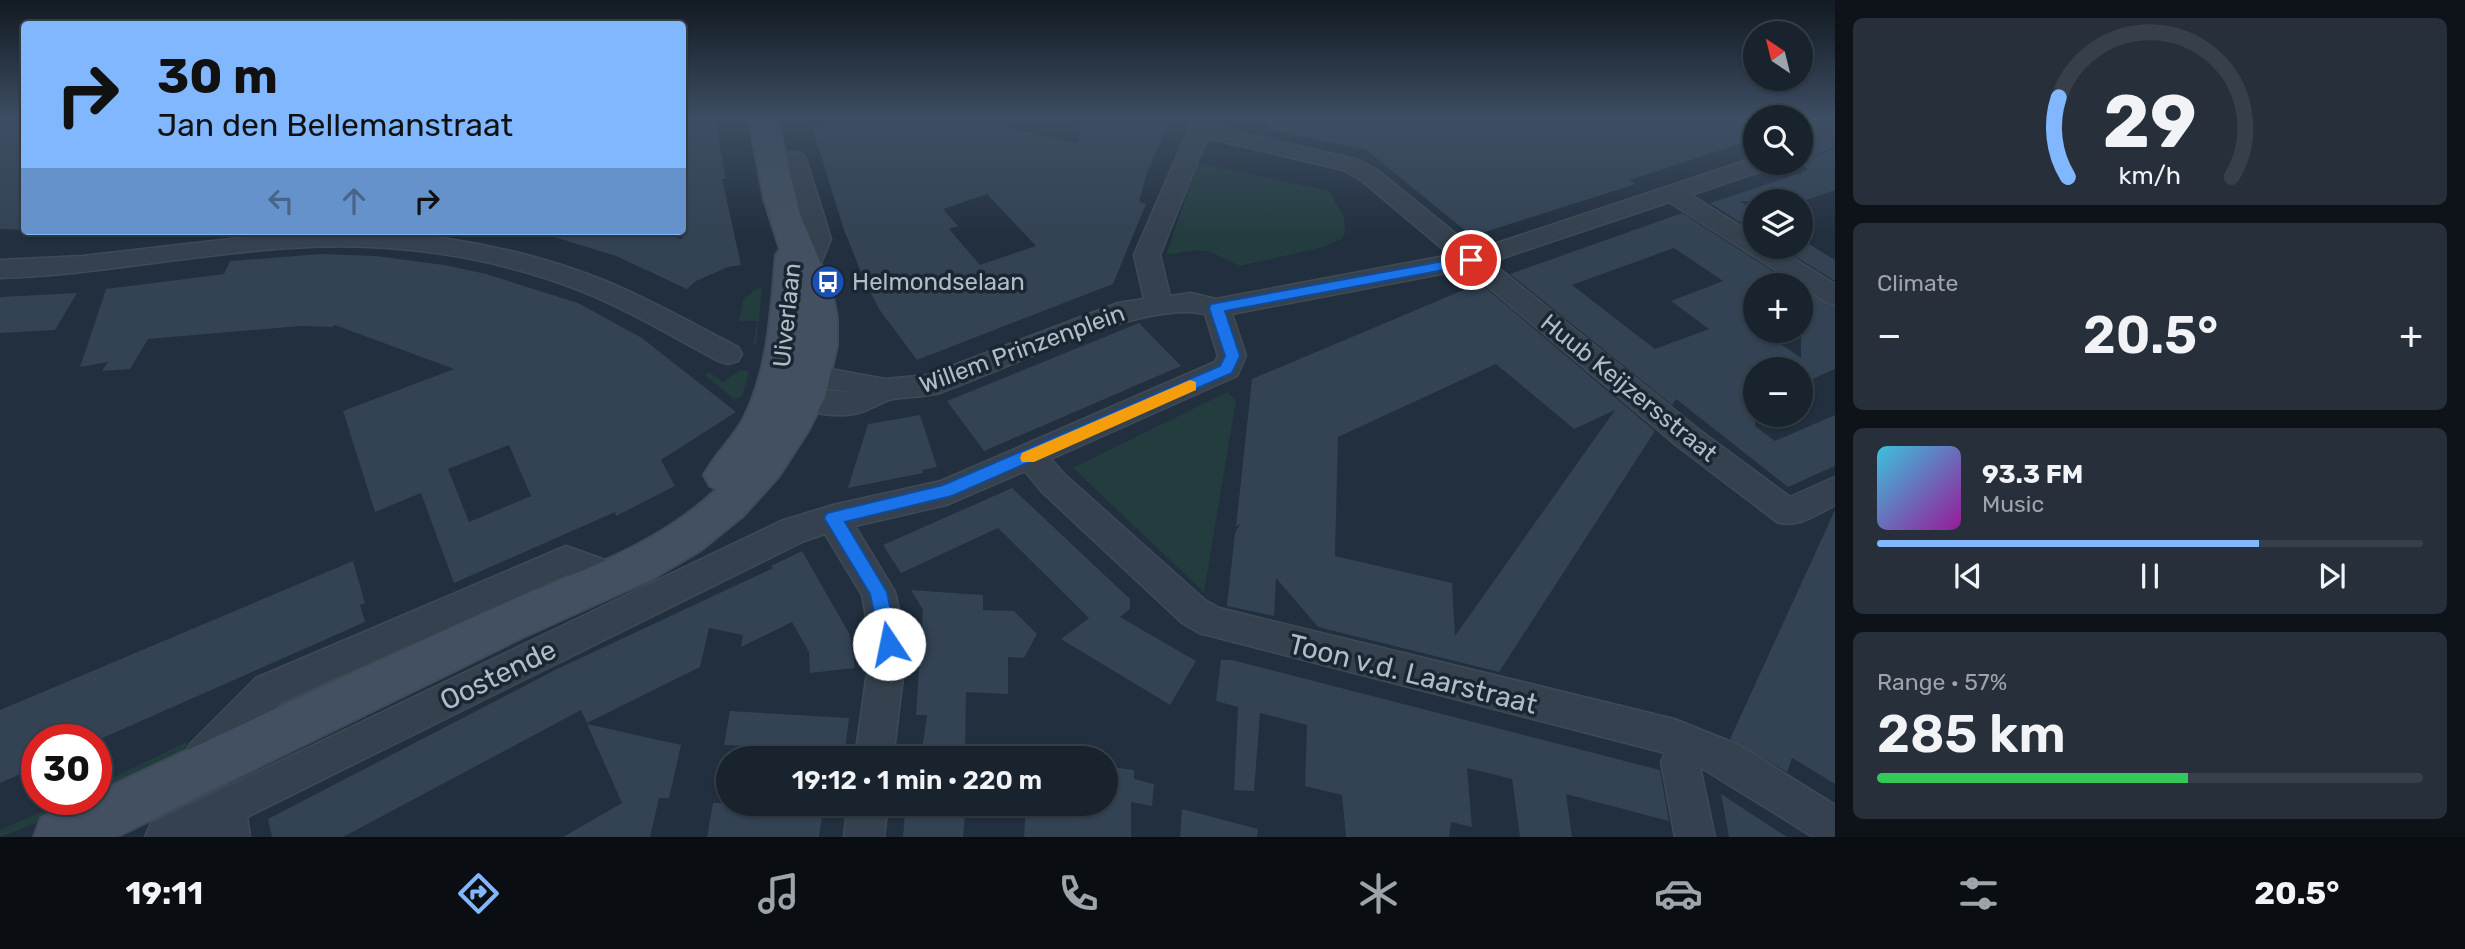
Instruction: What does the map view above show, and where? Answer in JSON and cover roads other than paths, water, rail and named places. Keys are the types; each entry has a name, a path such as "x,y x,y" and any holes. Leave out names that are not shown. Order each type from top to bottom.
{"main road":[{"name":"Uiverlaan","path":"782,158 801,257 819,324 819,342 798,388"},
{"name":"Oostende","path":"60,837 669,548 718,513 781,446 798,388"}],"street":[{"path":"1159,304 1147,255 1188,158"},
{"name":"Huub Keijzersstraat","path":"1326,158 1351,165 1369,175 1687,437 1788,513 1835,490"},
{"name":"Willem Prinzenplein","path":"798,388 853,404 884,390 931,386 1128,310 1191,302 1216,308 1471,260 1743,169"},
{"path":"1671,193 1743,238"},
{"path":"0,269 127,260 327,235"},
{"path":"344,235 422,244 490,256 572,278 728,354"},
{"path":"1777,259 1835,296"},
{"name":"Oostende","path":"165,837 228,822 793,531 833,518 946,492 1227,369 1232,356 1216,308"},
{"name":"Toon v.d. Laarstraat","path":"1031,456 1053,483 1193,611 1211,622 1674,737 1725,758 1835,828"},
{"path":"833,518 878,592 889,644 876,746"},
{"path":"1680,762 1695,837"},
{"path":"863,837 866,816"}],"place":[{"name":"Helmondselaan","path":"828,282"}]}
